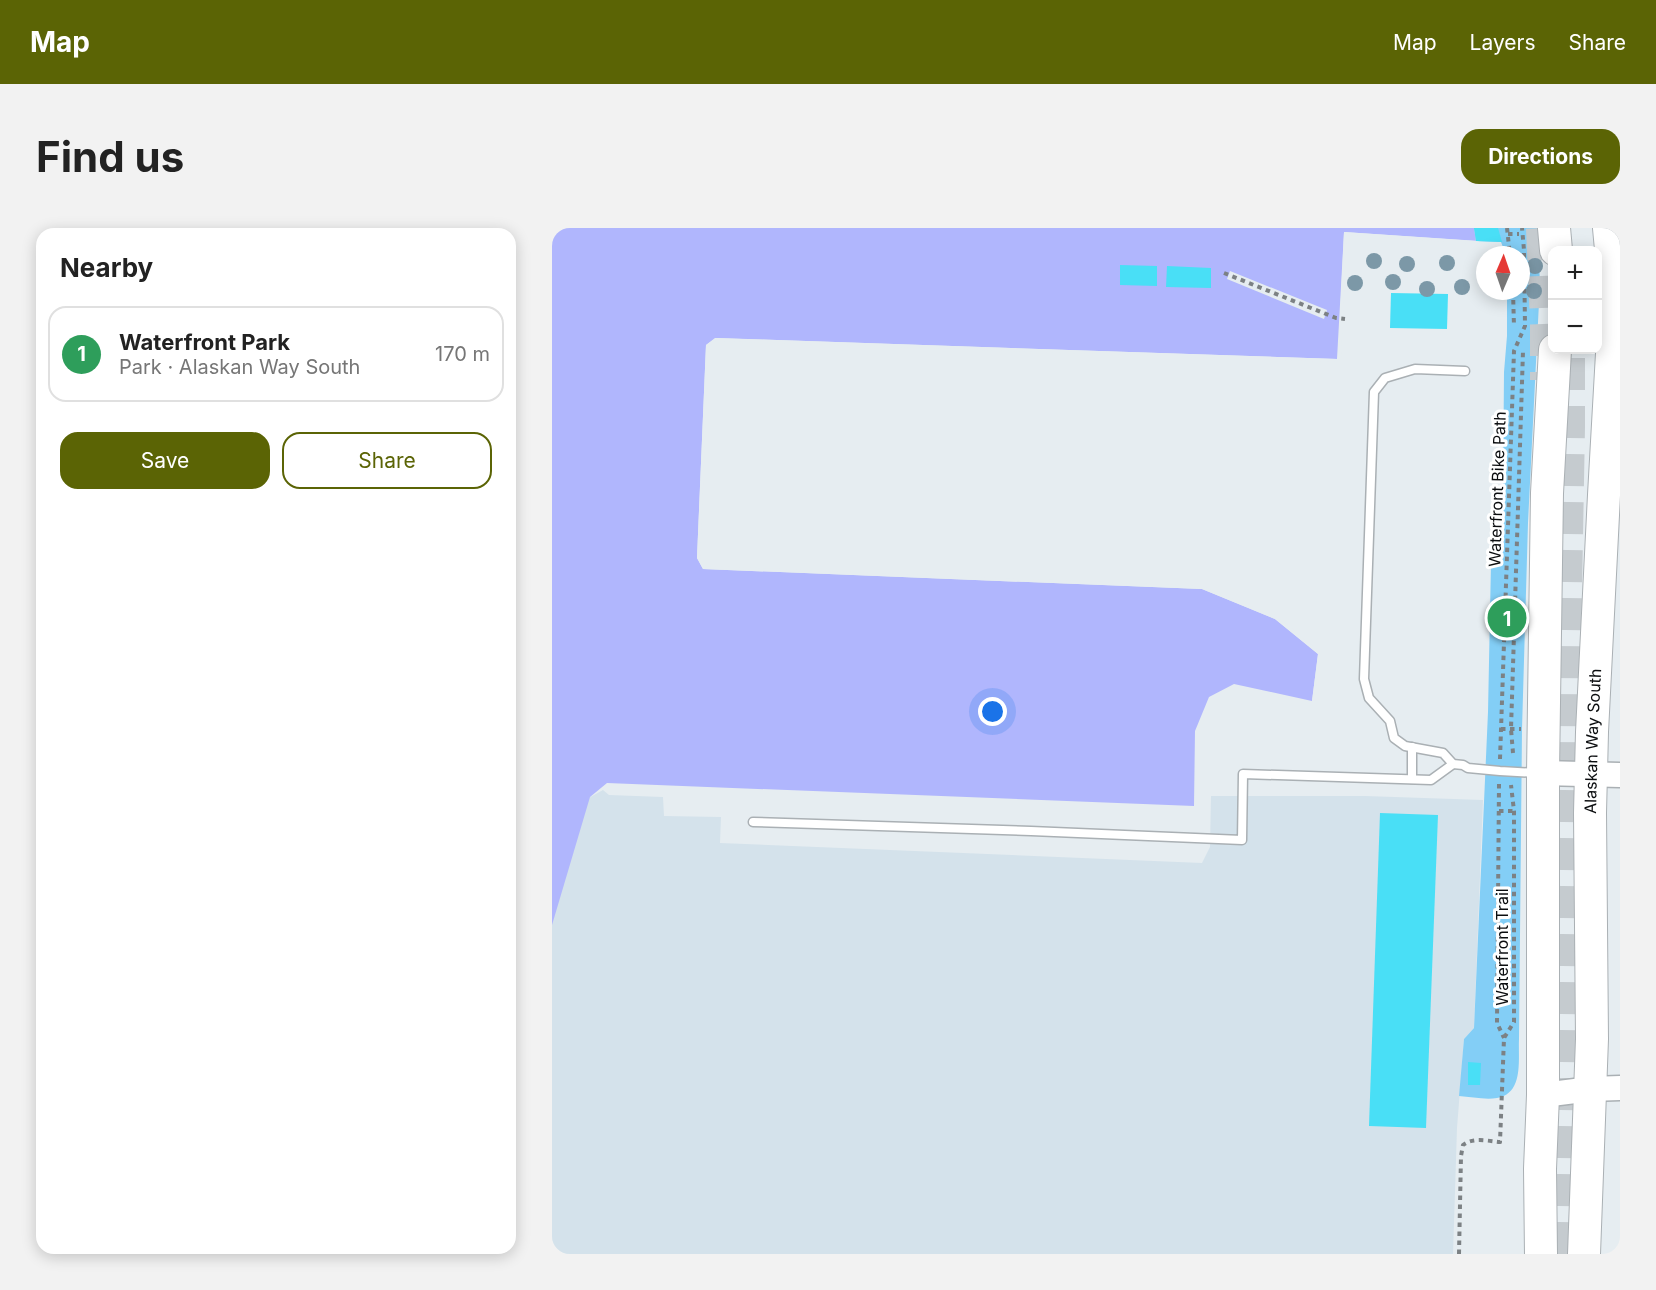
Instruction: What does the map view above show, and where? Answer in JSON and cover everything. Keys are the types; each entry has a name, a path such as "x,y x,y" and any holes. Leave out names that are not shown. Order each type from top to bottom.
{"highway":[{"path":"1554,228 1556,246"},
{"name":"Alaskan Way South","path":"1584,1254 1606,1089 1592,1004 1605,775 1612,495 1613,271 1609,228"},
{"path":"1541,1254 1547,467 1555,354"}],"street":[{"path":"1543,773 1605,775"},
{"path":"1543,1095 1606,1089"}],"lane":[{"path":"1465,371 1416,369 1385,378 1374,392 1364,679 1369,698 1390,721 1394,738 1405,746 1443,753 1453,764 1473,768 1543,773"},
{"path":"1412,747 1412,779"},
{"path":"753,822 1242,840 1243,774 1431,780 1453,764"}],"path":[{"path":"1507,228 1509,246"},
{"name":"Waterfront Bike Path","path":"1500,752 1514,351 1525,326 1522,228"},
{"path":"1508,234 1519,234"},
{"path":"1226,274 1336,318 1345,319"},
{"path":"1513,300 1514,327"},
{"path":"1513,753 1511,729 1523,351"},
{"path":"1510,463 1520,464"},
{"path":"1508,522 1528,523"},
{"path":"1501,729 1522,729"},
{"path":"1499,784 1497,1023 1504,1038"},
{"name":"Waterfront Trail","path":"1459,1254 1462,1145 1468,1141 1500,1142 1504,1038 1514,1022 1514,811 1511,784"},
{"path":"1499,811 1521,812"}],"shaded area":[{"path":"552,228 1474,228 1476,241 1344,232 1338,359 716,338 706,345 697,558 703,569 1202,589 1275,619 1318,654 1312,701 1234,684 1209,697 1195,731 1194,806 607,783 590,797 552,925"},
{"path":"1474,228 1537,228 1540,282 1528,523 1522,729 1519,1066 1516,1083 1512,1090 1506,1095 1488,1099 1459,1096 1464,1039 1474,1028 1488,712 1492,513 1503,492 1507,300 1530,300 1530,246 1503,246 1501,242 1476,241"},
{"path":"603,790 609,795 663,797 664,816 721,817 720,843 1202,863 1210,847 1211,796 1365,796 1483,800 1474,1028 1464,1039 1457,1128 1453,1254 552,1254 552,913 585,800"}],"pier":[{"path":"1344,232 1479,241 1476,244 1347,235 1341,359 1338,362 716,341 709,346 700,558 705,566 1203,586 1277,616 1320,652 1315,701 1312,701 1318,654 1275,619 1202,589 703,569 697,558 706,345 715,338 1337,359"},
{"path":"1230,271 1327,310 1324,319 1227,279"}],"building":[{"path":"1474,228 1498,228 1502,242 1476,241"},
{"path":"1120,265 1157,266 1157,286 1120,285"},
{"path":"1167,266 1211,268 1211,288 1166,287"},
{"path":"1391,293 1448,294 1447,329 1390,328"},
{"path":"1380,813 1438,815 1426,1128 1369,1126"},
{"path":"1468,1062 1481,1063 1480,1085 1468,1085"}],"tunnel":[{"path":"1542,228 1546,380"},
{"path":"1558,1254 1569,354"}],"place":[{"name":"Waterfront Park","path":"1507,618"}]}
